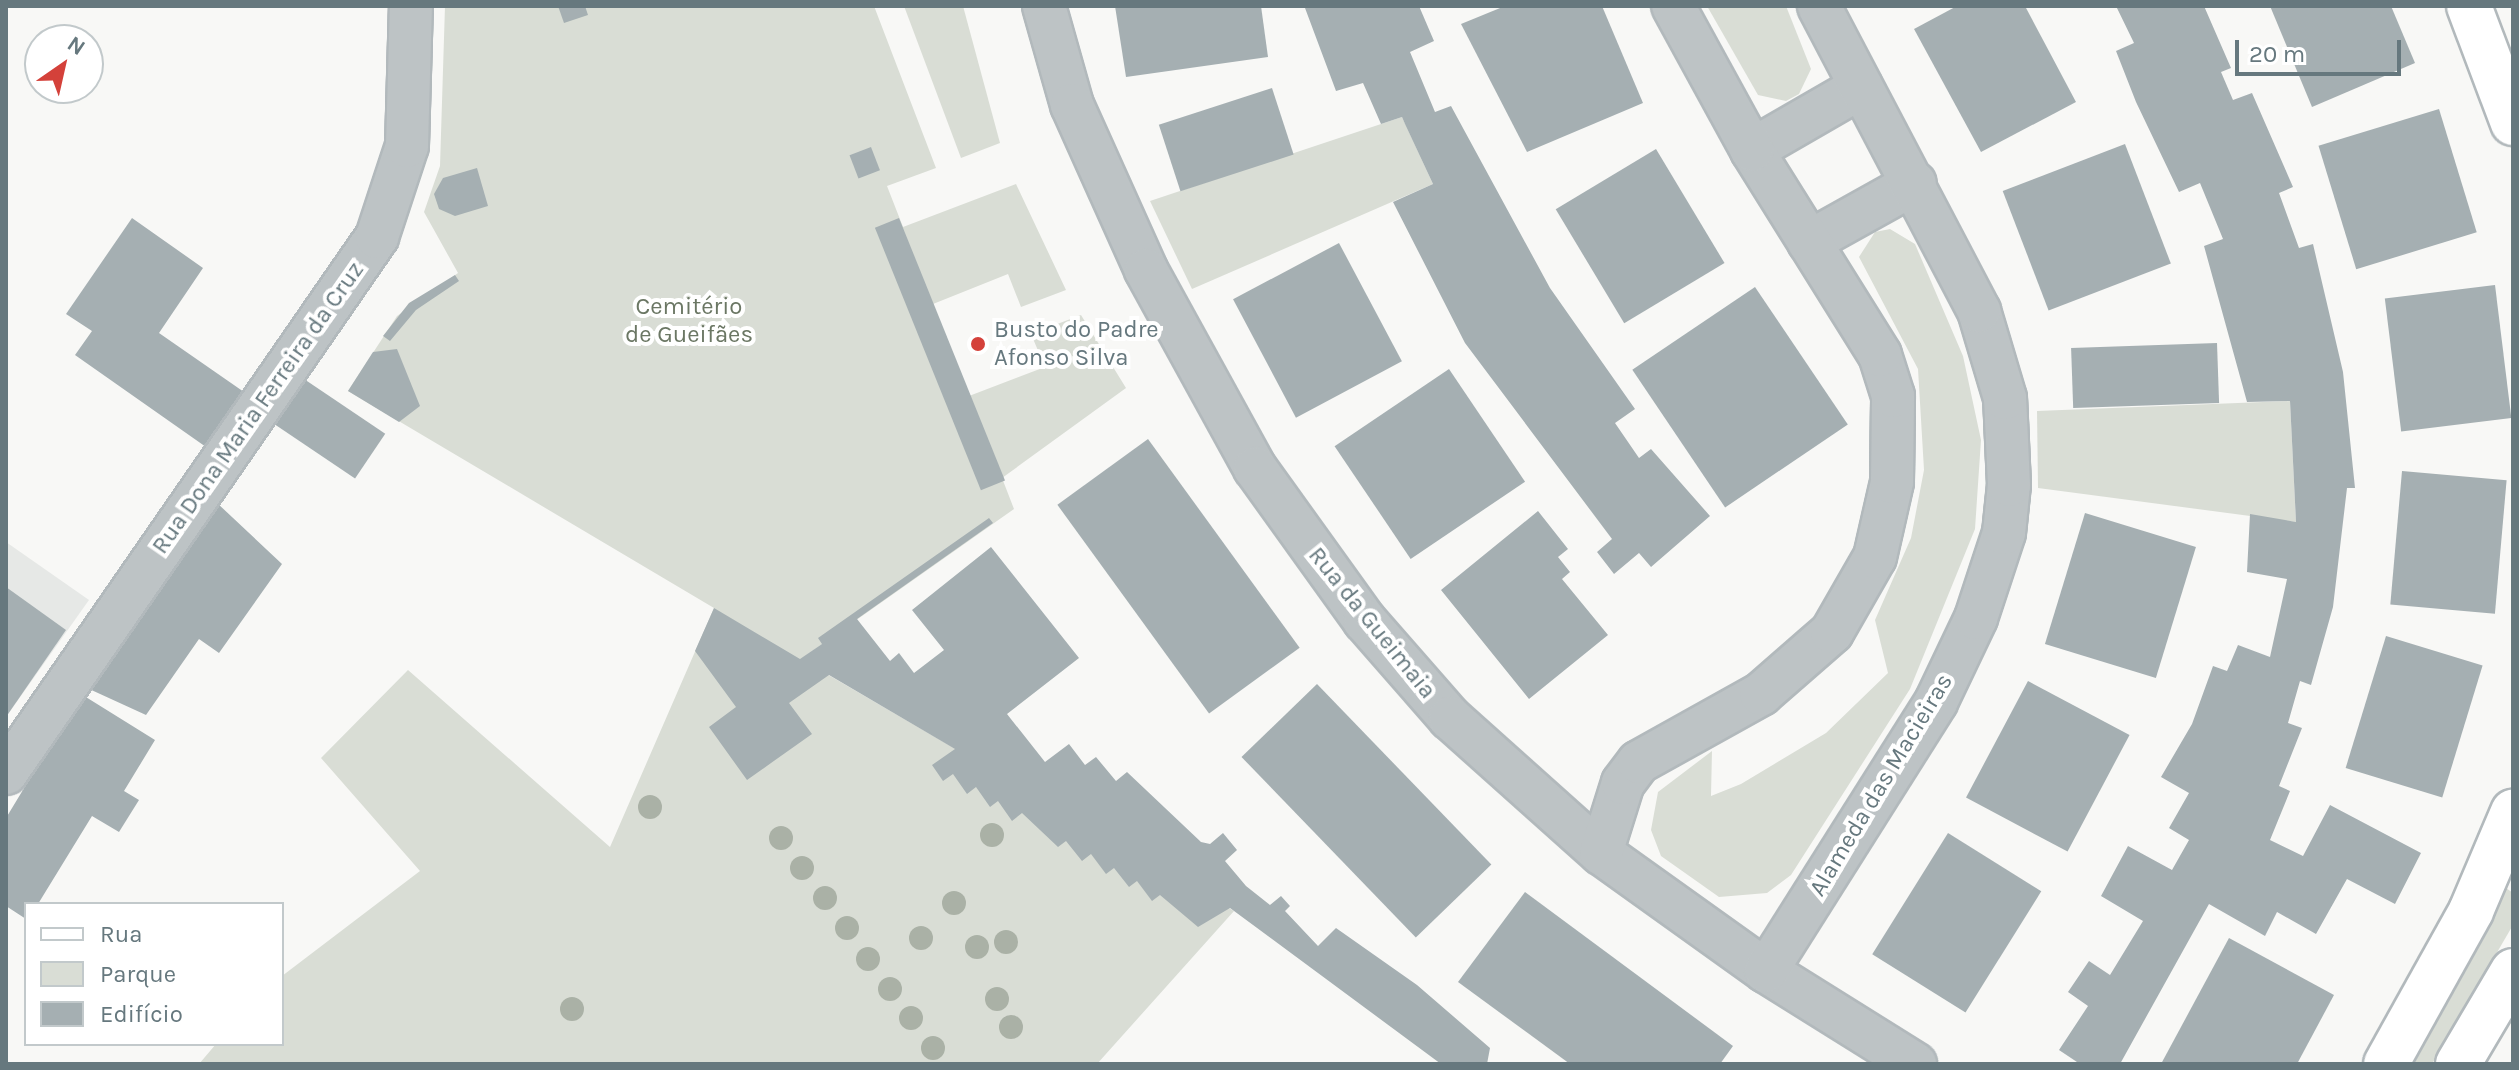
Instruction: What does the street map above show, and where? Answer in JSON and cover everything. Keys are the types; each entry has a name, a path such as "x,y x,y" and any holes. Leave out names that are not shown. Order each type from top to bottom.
{"main road":[{"path":"2469,6 2513,123"},
{"path":"2386,1064 2471,911 2513,812"},
{"path":"2458,1064 2513,971"}],"street":[{"name":"Rua Dona Maria Ferreira da Cruz","path":"6,773 377,237 407,146 411,6"},
{"name":"Rua da Gueimaia","path":"1044,6 1098,171 1255,468 1420,687 1601,853 1766,971 1915,1064"},
{"path":"1601,853 1623,783 1639,762 1796,667 1853,604 1875,557 1895,441 1889,374 1752,150 1673,6"},
{"name":"Alameda das Macieiras","path":"1766,971 1936,702 1976,618 2004,533 2005,398 1979,311 1915,183 1819,6"},
{"path":"1752,150 1861,87"},
{"path":"1809,242 1915,183"}],"shaded area":[{"path":"6,542 89,600 6,717"}],"green space":[{"name":"Cemitério de Gueifães","path":"445,6 874,6 936,168 887,186 903,227 1016,184 1066,290 1021,307 1008,274 933,304 969,396 1045,367 1031,334 1081,315 1126,388 1002,478 1014,509 801,659 1234,911 1097,1064 199,1064 214,1046 284,1046 284,974 420,871 321,758 408,670 610,847 714,608 348,391 397,316 458,273 424,212 440,166"},
{"path":"904,6 963,6 1000,143 961,158"},
{"path":"1707,6 1786,6 1811,69 1799,94 1786,101 1758,95"},
{"path":"1402,117 1433,184 1192,289 1150,201"},
{"path":"1890,229 1915,244 1963,356 1981,440 1975,529 1910,689 1791,875 1767,893 1719,897 1661,856 1651,830 1658,792 1712,751 1711,796 1741,784 1826,733 1888,673 1875,620 1911,538 1924,470 1918,369 1859,257 1875,232"},
{"path":"2290,401 2296,522 2038,488 2037,411"},
{"path":"2506,888 2513,893 2513,925 2432,1064 2414,1064"}],"building":[{"path":"558,6 585,6 588,15 564,23"},
{"path":"1115,6 1261,6 1268,57 1126,77"},
{"path":"1419,6 1434,41 1410,52 1435,112 1451,106 1550,288 1635,409 1615,423 1639,458 1651,449 1710,516 1651,567 1639,553 1614,574 1597,552 1612,539 1465,343 1393,202 1433,184 1402,117 1381,124 1363,83 1336,91 1305,8"},
{"path":"1505,6 1602,6 1643,103 1527,152 1461,24"},
{"path":"1957,6 2025,6 2076,102 1981,152 1914,29"},
{"path":"2116,6 2204,6 2231,68 2221,72 2233,100 2252,93 2293,187 2279,193 2299,248 2313,244 2343,372 2355,488 2347,488 2333,607 2311,685 2300,681 2288,723 2302,728 2279,786 2290,791 2270,840 2303,856 2330,805 2421,853 2395,904 2347,879 2316,934 2277,912 2265,936 2209,904 2120,1064 2080,1064 2059,1050 2088,1006 2068,992 2089,961 2110,975 2143,921 2101,896 2128,846 2172,870 2189,840 2169,828 2189,793 2161,777 2192,724 2213,666 2227,671 2238,645 2270,657 2287,579 2247,572 2250,514 2296,522 2290,401 2247,402 2204,246 2223,239 2200,183 2179,192 2136,102 2116,51 2134,43"},
{"path":"2270,6 2391,6 2415,63 2312,107"},
{"path":"1272,88 1294,155 1180,191 1159,125"},
{"path":"2439,109 2477,232 2356,269 2319,146"},
{"path":"2125,144 2171,263 2049,310 2003,191"},
{"path":"871,147 880,170 858,179 850,155"},
{"path":"1656,149 1725,263 1624,323 1556,209"},
{"path":"477,168 488,206 455,216 439,209 434,194 443,178"},
{"path":"132,218 203,268 159,333 244,392 206,447 75,355 92,331 66,314"},
{"path":"899,218 1005,480 981,490 875,228"},
{"path":"1339,243 1402,361 1296,418 1233,299"},
{"path":"455,275 459,281 416,310 390,341 383,336 409,303"},
{"path":"2495,285 2511,418 2401,432 2385,299"},
{"path":"1755,287 1848,425 1725,507 1632,370"},
{"path":"2217,343 2219,403 2073,408 2071,348"},
{"path":"397,349 420,406 399,422 348,391 373,352"},
{"path":"1449,369 1525,482 1411,559 1335,446"},
{"path":"304,379 385,434 355,479 274,424"},
{"path":"1148,439 1300,648 1209,714 1057,505"},
{"path":"2402,471 2507,480 2495,614 2390,604"},
{"path":"216,502 282,564 219,653 199,639 146,715 87,688"},
{"path":"1538,511 1568,549 1558,557 1570,572 1562,579 1608,635 1529,699 1441,590"},
{"path":"2085,513 2196,547 2156,678 2045,644"},
{"path":"989,518 993,523 857,619 890,661 899,653 914,673 944,650 912,610 991,547 1079,658 1007,714 1045,762 1069,744 1085,765 1096,757 1116,781 1127,772 1201,842 1210,844 1223,833 1237,850 1225,861 1246,886 1270,905 1281,896 1290,906 1285,911 1318,946 1336,928 1417,985 1490,1048 1487,1064 1441,1064 1230,908 1198,927 1160,895 1152,901 1137,881 1129,887 1114,868 1106,874 1091,854 1082,861 1066,841 1058,847 1022,813 1012,821 998,801 990,807 976,787 967,794 953,774 943,781 932,765 955,749 829,675 789,703 812,734 747,780 709,727 736,707 695,651 714,608 800,659 822,644 818,638"},
{"path":"6,587 66,630 6,717"},
{"path":"2386,636 2483,666 2442,797 2346,768"},
{"path":"2028,681 2130,735 2068,852 1966,798"},
{"path":"1317,684 1491,865 1416,937 1241,757"},
{"path":"81,694 155,740 124,791 139,800 119,832 92,816 39,902 24,902 24,918 6,906 6,818"},
{"path":"1948,833 2041,891 1966,1013 1872,954"},
{"path":"1525,892 1733,1046 1720,1064 1570,1064 1458,982"},
{"path":"2229,938 2334,995 2297,1064 2161,1064"}],"place":[{"name":"Busto do Padre Afonso Silva","path":"978,344"}]}
